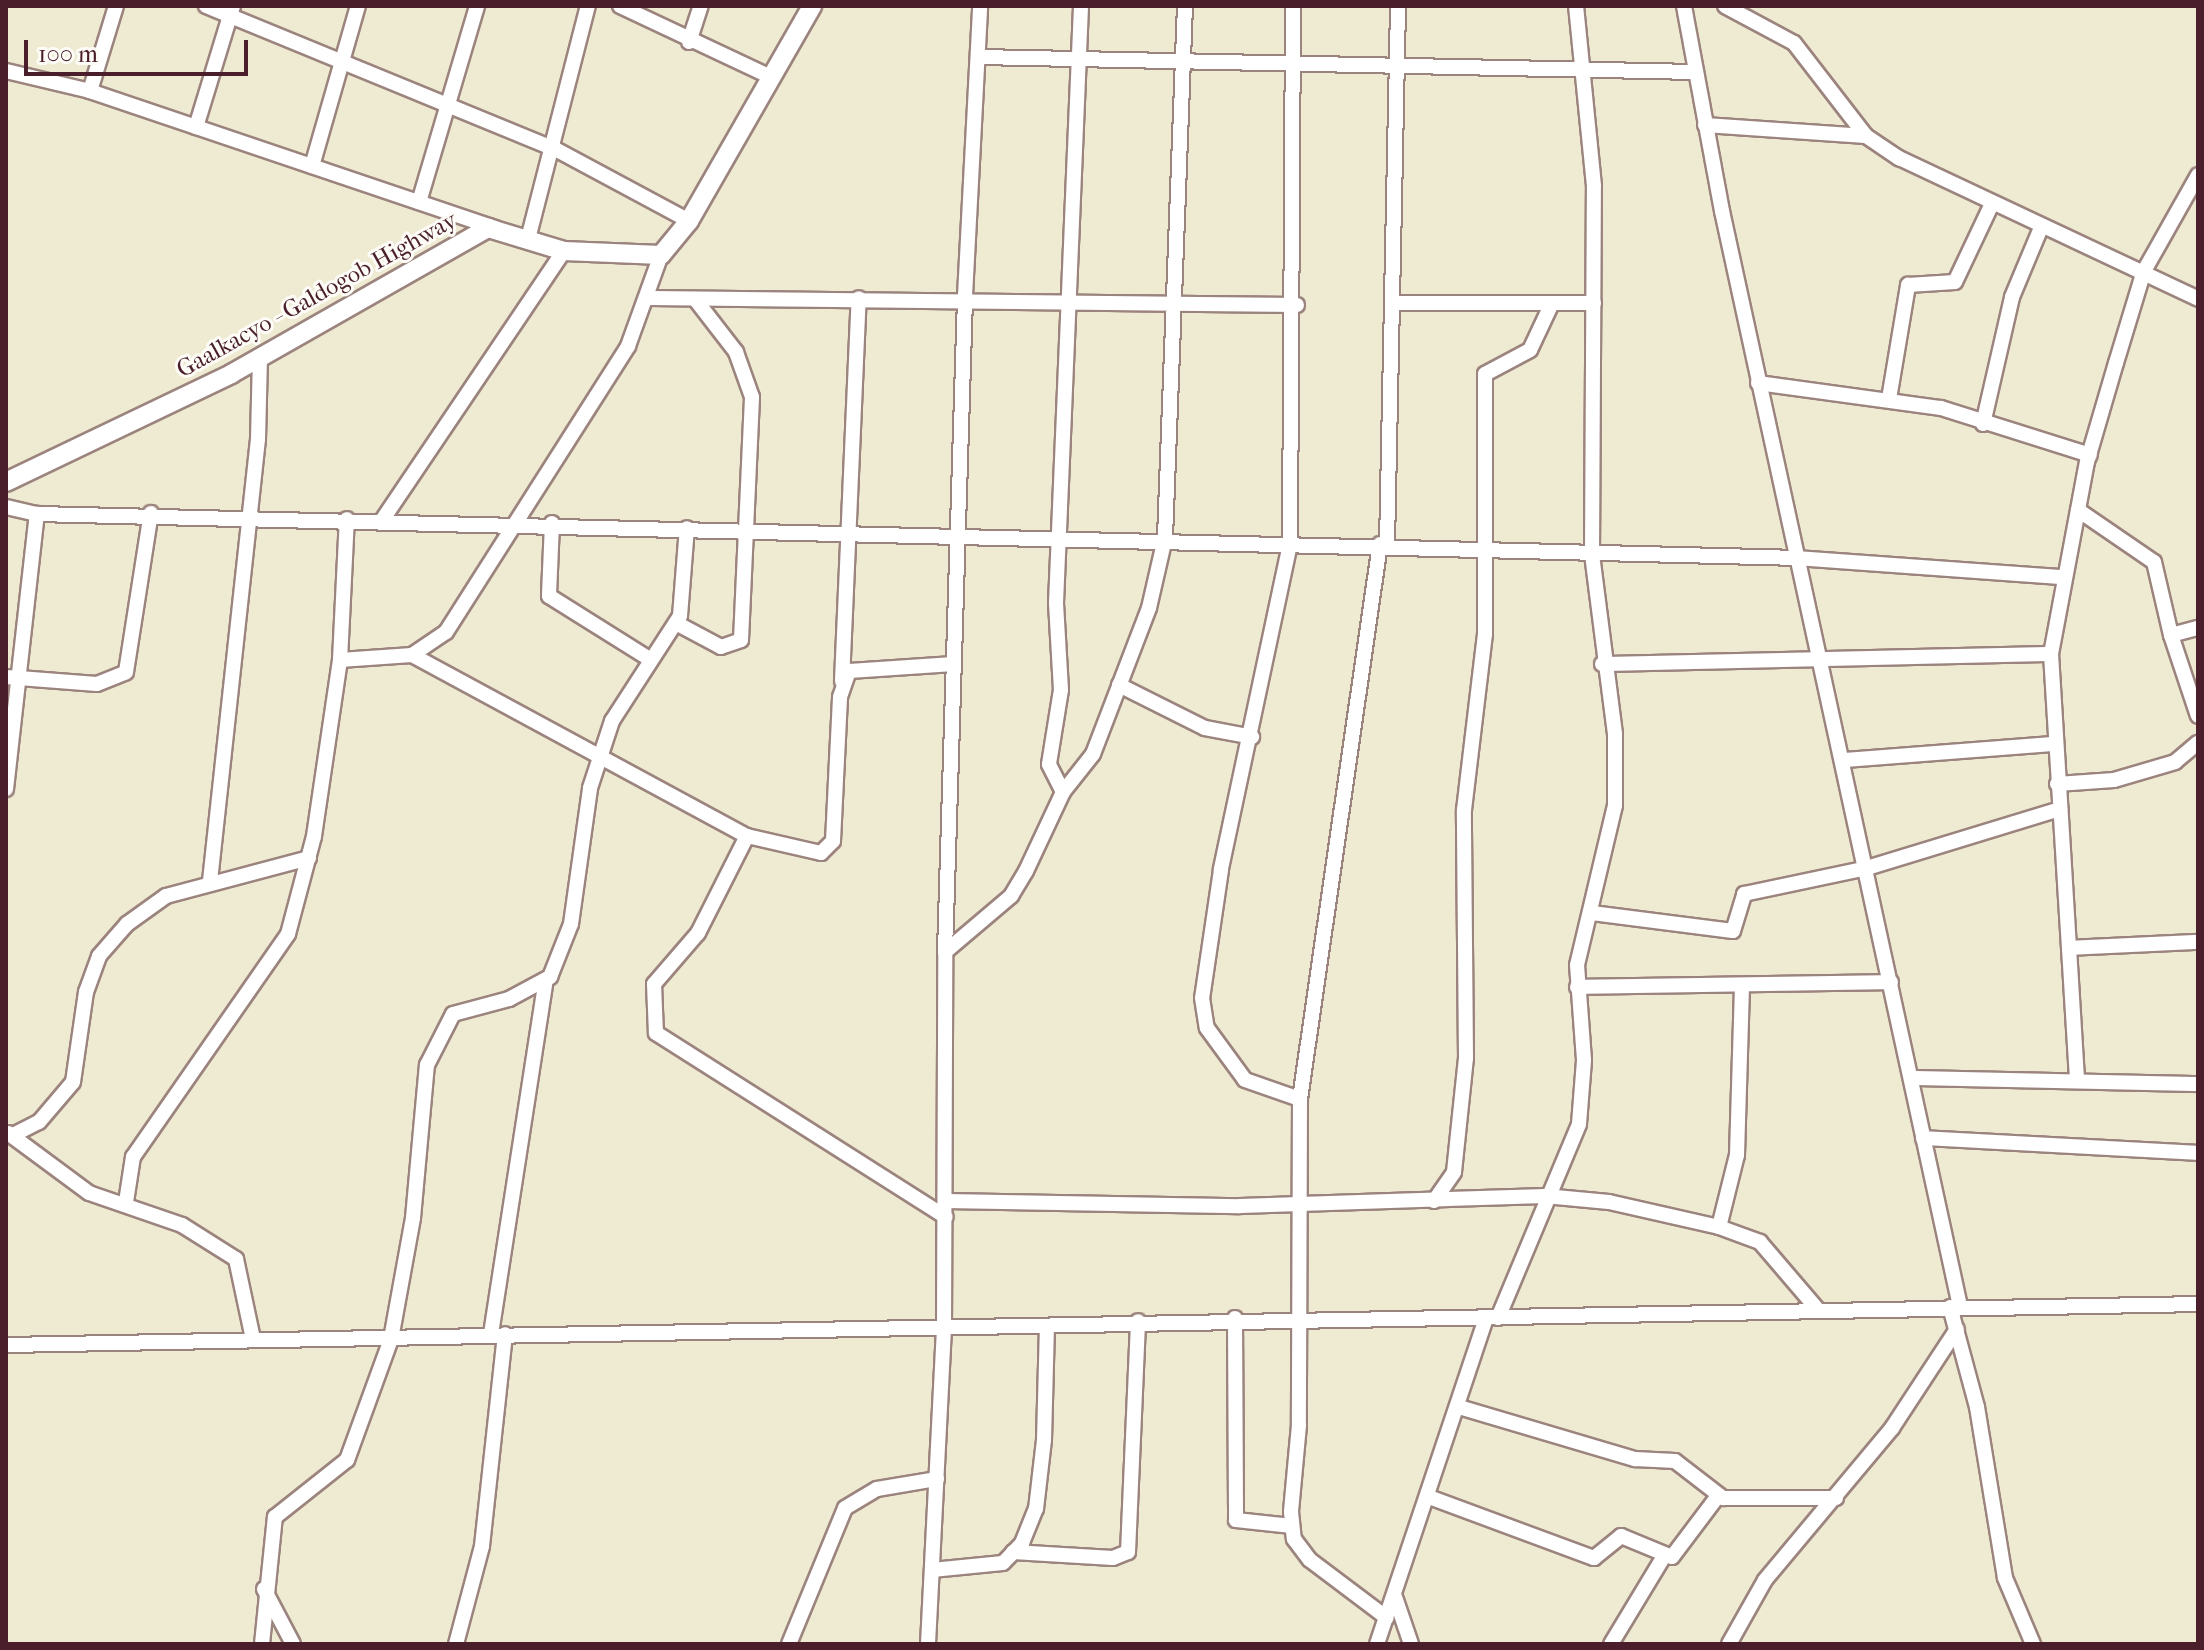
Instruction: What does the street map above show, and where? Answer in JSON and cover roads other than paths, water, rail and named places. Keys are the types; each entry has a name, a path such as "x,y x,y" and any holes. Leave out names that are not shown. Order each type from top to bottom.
{"street":[{"path":"90,91 116,6"},
{"path":"206,6 232,9 342,60 555,149 689,221"},
{"path":"312,166 358,6"},
{"path":"419,202 477,6"},
{"path":"528,239 555,149 588,6"},
{"path":"620,6 689,42 769,76"},
{"path":"689,42 701,6"},
{"path":"340,660 412,655 446,632 510,521 606,382 649,298 661,255 689,221 769,76 812,6"},
{"path":"928,1644 944,1330 945,952 965,296 980,6"},
{"path":"1063,792 1049,764 1061,690 1056,603 1064,537 1081,6"},
{"path":"945,952 1011,896 1063,792 1093,754 1119,685 1165,538 1185,6"},
{"path":"1293,6 1297,305 1290,544 1279,568 1252,737 1221,870 1203,1015 1245,1080 1300,1099"},
{"path":"1387,1618 1310,1560 1292,1526 1304,1203 1300,1099 1384,545 1393,303 1398,6"},
{"path":"1377,1644 1492,1318 1585,1098 1577,987 1580,942 1592,913 1615,805 1615,734 1602,664 1592,554 1594,303 1587,73 1576,6"},
{"path":"1684,6 1694,72 1758,383 1845,760 1911,1078 2005,1578 2033,1644"},
{"path":"1725,6 1794,43 1866,136 1991,206 2040,230 2144,271 2198,299"},
{"path":"196,127 232,9"},
{"path":"979,57 1396,69 1694,72"},
{"path":"6,71 90,91 564,251 383,519"},
{"path":"1705,125 1866,136"},
{"path":"2077,1079 2060,809 2052,744 2051,654 2063,577 2090,455 2144,271 2198,175"},
{"path":"1889,399 1908,285 1955,282 1991,206"},
{"name":"Gaalkacyo - Galdogob Highway","path":"6,482 260,358 488,228 564,251 661,255"},
{"path":"1983,424 2012,297 2040,230"},
{"path":"649,298 965,296 1297,305"},
{"path":"412,655 598,762 747,836 828,851 842,683 859,298"},
{"path":"676,623 721,647 738,647 747,530 747,375 695,299"},
{"path":"1393,303 1594,303"},
{"path":"1434,1201 1454,1172 1466,1058 1464,810 1485,634 1485,374 1530,350 1552,303"},
{"path":"210,881 249,519 260,358"},
{"path":"1758,383 1889,399 2090,455"},
{"path":"6,507 37,514 151,513 249,519 510,521 1796,558 2063,577"},
{"path":"2078,510 2154,562 2171,635 2198,716"},
{"path":"12,678 97,684 126,672 151,513"},
{"path":"6,789 12,678 37,514"},
{"path":"126,1202 133,1157 275,960 309,858 340,660 347,519"},
{"path":"552,523 549,596 648,658"},
{"path":"456,1644 482,1546 498,1334 546,980 571,924 598,762 648,658 676,623 687,528"},
{"path":"2171,635 2198,628"},
{"path":"1602,664 1772,665 1821,657 2051,654"},
{"path":"842,683 860,666 954,664"},
{"path":"1119,685 1205,728 1252,737"},
{"path":"2057,784 2130,776 2175,762 2198,743"},
{"path":"1845,760 2052,744"},
{"path":"1592,913 1733,931 1744,894 1867,868 2060,809"},
{"path":"747,836 698,933 654,984 656,1033 946,1217"},
{"path":"10,1133 39,1122 73,1082 99,956 166,896 210,881 309,858"},
{"path":"2069,948 2198,942"},
{"path":"262,1644 264,1589 275,1517 347,1460 391,1339 413,1218 427,1065 444,1024 546,980"},
{"path":"1577,987 1891,982"},
{"path":"1719,1227 1737,1155 1742,986"},
{"path":"1911,1078 2077,1079 2198,1084"},
{"path":"10,1133 89,1193 126,1202 207,1237 236,1259 253,1339"},
{"path":"1923,1138 2198,1153"},
{"path":"946,1201 1304,1203 1545,1196 1609,1202 1719,1227 1760,1242 1818,1310"},
{"path":"6,1345 391,1339 498,1334 944,1330 1235,1318 1492,1318 2198,1304"},
{"path":"1235,1318 1236,1520 1292,1526"},
{"path":"1013,1552 1113,1558 1128,1552 1138,1321"},
{"path":"932,1570 1003,1563 1013,1552 1036,1509 1047,1327"},
{"path":"1729,1644 1765,1580 1836,1498 1957,1329"},
{"path":"1459,1407 1635,1459 1675,1461 1718,1496 1789,1503 1836,1498"},
{"path":"789,1644 845,1508 877,1489 937,1479"},
{"path":"1611,1644 1664,1556 1691,1540 1718,1496"},
{"path":"1429,1497 1594,1558 1621,1536 1664,1556"},
{"path":"264,1589 293,1644"},
{"path":"1395,1597 1411,1644"}]}
